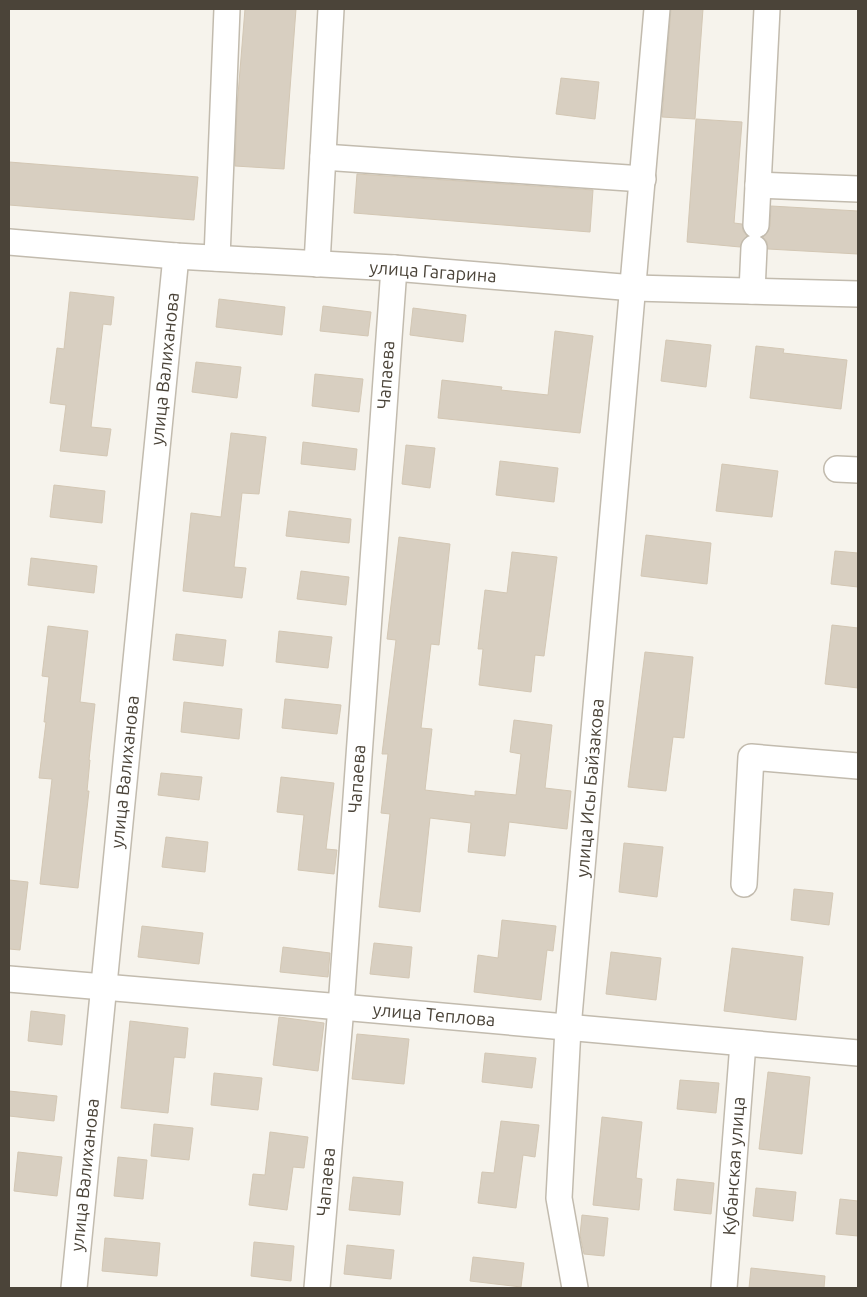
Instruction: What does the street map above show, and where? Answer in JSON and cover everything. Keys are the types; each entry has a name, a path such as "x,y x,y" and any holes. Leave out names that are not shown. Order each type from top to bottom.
{"street":[{"path":"217,258 228,9"},
{"path":"317,264 331,9"},
{"name":"улица Исы Байзакова","path":"575,1288 559,1198 568,1028 657,9"},
{"path":"752,291 767,9"},
{"path":"323,157 643,179"},
{"path":"758,185 858,189"},
{"name":"улица Гагарина","path":"9,242 176,256 394,268 634,288 858,294"},
{"name":"улица Валиханова","path":"74,1288 176,256"},
{"name":"Чапаева","path":"317,1288 341,1006 394,268"},
{"path":"744,884 751,757 858,766"},
{"name":"улица Теплова","path":"9,979 341,1006 858,1053"},
{"name":"Кубанская улица","path":"724,1288 743,1043"}],"building":[{"path":"245,9 296,9 284,169 235,166 237,107"},
{"path":"671,9 703,9 695,119 662,117"},
{"path":"561,78 599,82 595,119 556,114"},
{"path":"696,119 742,122 734,223 742,224 743,231 747,236 742,241 740,247 687,242"},
{"path":"9,162 198,177 194,220 9,205"},
{"path":"357,174 593,190 590,232 354,213"},
{"path":"771,206 858,211 858,254 768,249 767,242 763,237 768,232 770,226"},
{"path":"70,292 114,297 111,325 103,324 91,427 111,429 107,456 60,451 66,405 50,403 57,348 64,349"},
{"path":"219,299 285,307 282,335 216,327"},
{"path":"323,306 371,312 368,336 320,331"},
{"path":"413,308 466,315 463,342 410,335"},
{"path":"555,331 593,336 580,433 438,418 442,380 502,387 501,390 548,395"},
{"path":"666,340 711,345 706,387 661,381"},
{"path":"756,346 784,349 783,353 847,360 841,409 750,398"},
{"path":"196,362 241,367 237,398 192,392"},
{"path":"315,374 363,379 359,412 312,406"},
{"path":"231,433 266,437 259,494 242,493 234,567 246,568 242,598 183,591 191,513 221,517"},
{"path":"303,442 357,449 355,470 301,464"},
{"path":"406,445 435,448 430,488 402,484"},
{"path":"500,461 558,468 554,502 496,495"},
{"path":"722,464 778,471 772,517 716,511"},
{"path":"54,485 105,491 102,523 50,517"},
{"path":"289,511 351,519 349,543 286,536"},
{"path":"646,535 711,543 707,584 641,576"},
{"path":"399,537 450,544 439,645 431,644 421,728 432,729 425,790 475,796 475,791 516,795 521,754 510,752 514,720 552,725 545,788 571,791 567,829 509,822 505,856 468,852 471,823 430,818 420,912 379,907 390,814 381,813 388,754 382,754 396,640 387,639"},
{"path":"835,551 858,553 858,587 831,584"},
{"path":"512,552 557,557 544,656 535,655 531,692 479,685 483,649 478,649 485,590 507,593"},
{"path":"31,558 97,566 94,593 28,585"},
{"path":"301,571 349,577 346,605 297,599"},
{"path":"832,625 858,628 858,688 825,684"},
{"path":"48,626 88,631 80,702 95,704 89,760 87,791 89,791 78,888 40,884 52,779 39,778 49,677 42,676"},
{"path":"279,631 332,637 328,668 276,662"},
{"path":"176,634 226,640 223,666 173,660"},
{"path":"645,652 693,657 684,738 673,737 666,791 628,787"},
{"path":"285,699 341,705 337,734 282,728"},
{"path":"184,702 242,709 239,739 181,732"},
{"path":"161,773 202,777 199,800 158,795"},
{"path":"281,777 334,783 326,849 337,850 334,874 298,870 304,815 277,812"},
{"path":"166,837 208,842 205,872 162,867"},
{"path":"624,843 663,847 657,897 619,892"},
{"path":"9,880 28,882 20,950 9,949"},
{"path":"794,889 833,893 829,925 791,920"},
{"path":"502,920 556,926 553,951 547,950 541,1000 474,992 478,955 498,958"},
{"path":"142,926 203,933 199,964 138,957"},
{"path":"374,943 412,947 409,978 370,974"},
{"path":"283,947 330,953 328,977 280,972"},
{"path":"732,948 803,957 796,1020 724,1011"},
{"path":"611,952 661,958 656,1000 606,994"},
{"path":"31,1011 65,1015 62,1045 28,1041"},
{"path":"279,1017 324,1023 318,1071 273,1065"},
{"path":"130,1021 188,1028 185,1058 174,1057 168,1113 121,1108"},
{"path":"357,1034 409,1039 404,1084 352,1079"},
{"path":"485,1053 536,1058 532,1088 482,1082"},
{"path":"768,1072 810,1077 802,1154 759,1149"},
{"path":"214,1073 262,1078 258,1110 211,1105"},
{"path":"680,1080 719,1083 716,1113 677,1109"},
{"path":"9,1091 57,1096 54,1121 9,1116"},
{"path":"602,1117 642,1122 636,1178 642,1179 639,1210 593,1205"},
{"path":"501,1121 539,1125 535,1157 523,1155 516,1208 478,1203 482,1172 494,1173"},
{"path":"154,1124 193,1128 189,1160 151,1156"},
{"path":"270,1132 308,1137 304,1168 293,1167 287,1210 249,1205 253,1174 265,1175"},
{"path":"18,1152 62,1157 57,1196 14,1191"},
{"path":"118,1157 147,1160 143,1199 114,1196"},
{"path":"353,1177 403,1182 400,1215 349,1210"},
{"path":"677,1179 714,1183 711,1214 674,1210"},
{"path":"756,1188 796,1192 793,1221 753,1216"},
{"path":"840,1199 858,1201 858,1236 836,1234"},
{"path":"582,1215 608,1218 604,1256 584,1254 580,1235"},
{"path":"105,1238 160,1243 157,1276 102,1271"},
{"path":"254,1242 294,1246 291,1281 251,1276"},
{"path":"347,1245 394,1250 391,1279 344,1274"},
{"path":"473,1257 524,1263 521,1287 470,1281"},
{"path":"751,1268 825,1276 824,1288 749,1288"}]}
